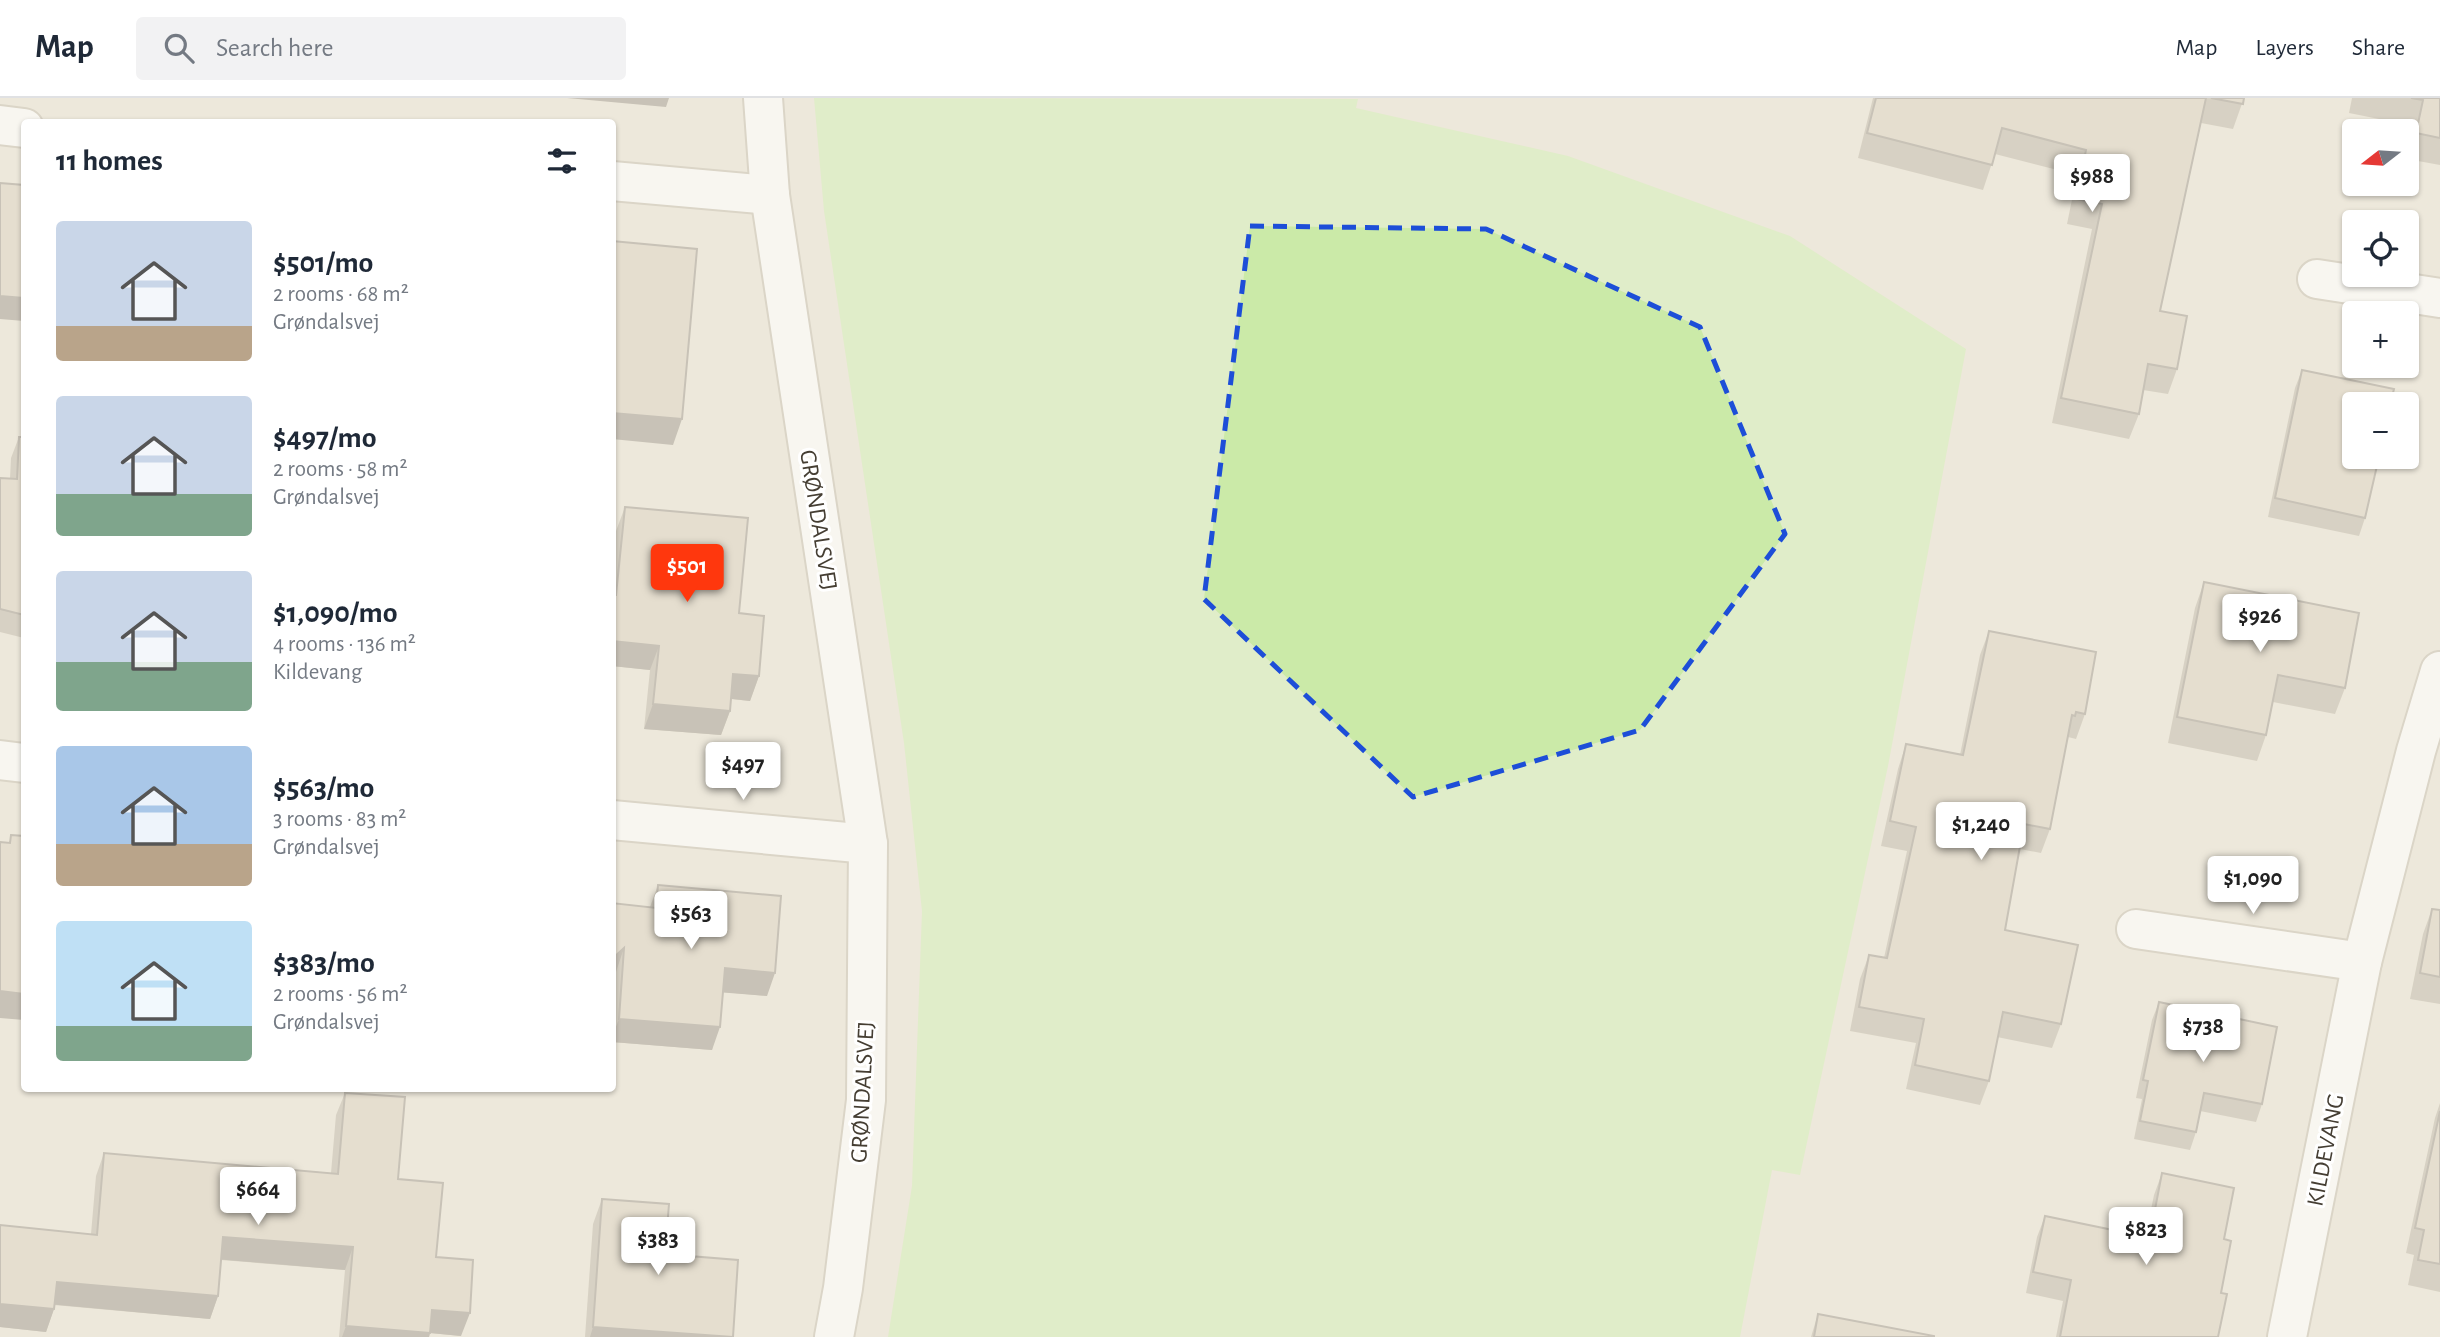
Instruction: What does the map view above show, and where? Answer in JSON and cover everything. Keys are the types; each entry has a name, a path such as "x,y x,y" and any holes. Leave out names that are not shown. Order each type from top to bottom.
{"street":[{"name":"GRØNDALSVEJ","path":"764,98 770,195 868,844 866,1100 843,1289 834,1337"},
{"path":"0,125 21,128"},
{"path":"616,181 770,195"},
{"path":"2317,279 2440,298"},
{"name":"KILDEVANG","path":"2287,1337 2362,962 2416,751 2440,671"},
{"path":"0,761 21,763"},
{"path":"616,820 868,844"},
{"path":"2136,929 2362,962"}],"highlighted area":[{"path":"1250,226 1486,229 1700,327 1785,534 1640,730 1413,797 1204,599"}],"shaded area":[{"path":"0,98 2440,98 2440,1337 0,1337"}],"green space":[{"path":"814,98 1358,99 1356,108 1568,156 1790,236 1966,349 1888,766 1800,1175 1772,1170 1740,1337 888,1337 912,1186 922,911 904,743 824,211"}],"building":[{"path":"1876,98 2206,98 2160,311 2187,316 2177,369 2148,364 2139,414 2061,398 2102,204 2076,199 2086,150 2002,128 1992,165 1867,133"},
{"path":"2211,98 2244,98 2243,104"},
{"path":"2411,98 2440,98 2440,138 2419,134 2423,100"},
{"path":"0,183 21,185 21,298 0,296"},
{"path":"616,241 697,249 682,419 616,413"},
{"path":"2302,370 2394,389 2393,392 2342,392 2342,469 2376,469 2365,518 2275,498"},
{"path":"21,437 21,614 0,609 0,478 17,479"},
{"path":"625,507 748,518 739,613 764,616 759,676 733,674 730,711 653,704 659,646 616,641 616,595"},
{"path":"2204,582 2359,613 2345,688 2278,675 2266,735 2177,717"},
{"path":"1989,631 2096,652 2085,714 2076,712 2075,716 2072,715 2050,829 2024,824 2005,930 2078,945 2061,1024 2003,1012 1989,1081 1915,1065 1924,1019 1859,1007 1869,955 1887,958 1916,827 1890,821 1906,744 1963,755"},
{"path":"11,835 21,836 21,994 0,991 0,842 10,843"},
{"path":"658,885 781,896 775,973 725,968 720,1027 619,1019 624,948 616,955 616,903 656,908"},
{"path":"2432,909 2440,910 2440,977 2420,973"},
{"path":"2159,1002 2277,1027 2262,1104 2204,1093 2196,1132 2140,1121 2148,1081 2143,1080"},
{"path":"345,1093 405,1097 398,1179 443,1183 436,1257 473,1260 470,1313 432,1310 430,1333 346,1326 353,1247 223,1237 218,1296 57,1282 54,1309 0,1304 0,1225 97,1235 104,1153 338,1174"},
{"path":"2440,1111 2440,1264 2418,1260 2424,1230 2415,1228"},
{"path":"2162,1173 2234,1188 2224,1239 2231,1241 2221,1293 2227,1294 2218,1337 2060,1337 2071,1280 2033,1272 2045,1216 2142,1236 2145,1224 2152,1225"},
{"path":"602,1199 669,1204 665,1254 738,1260 733,1337 593,1327"},
{"path":"1818,1314 1934,1336 1934,1337 1814,1337"}]}
